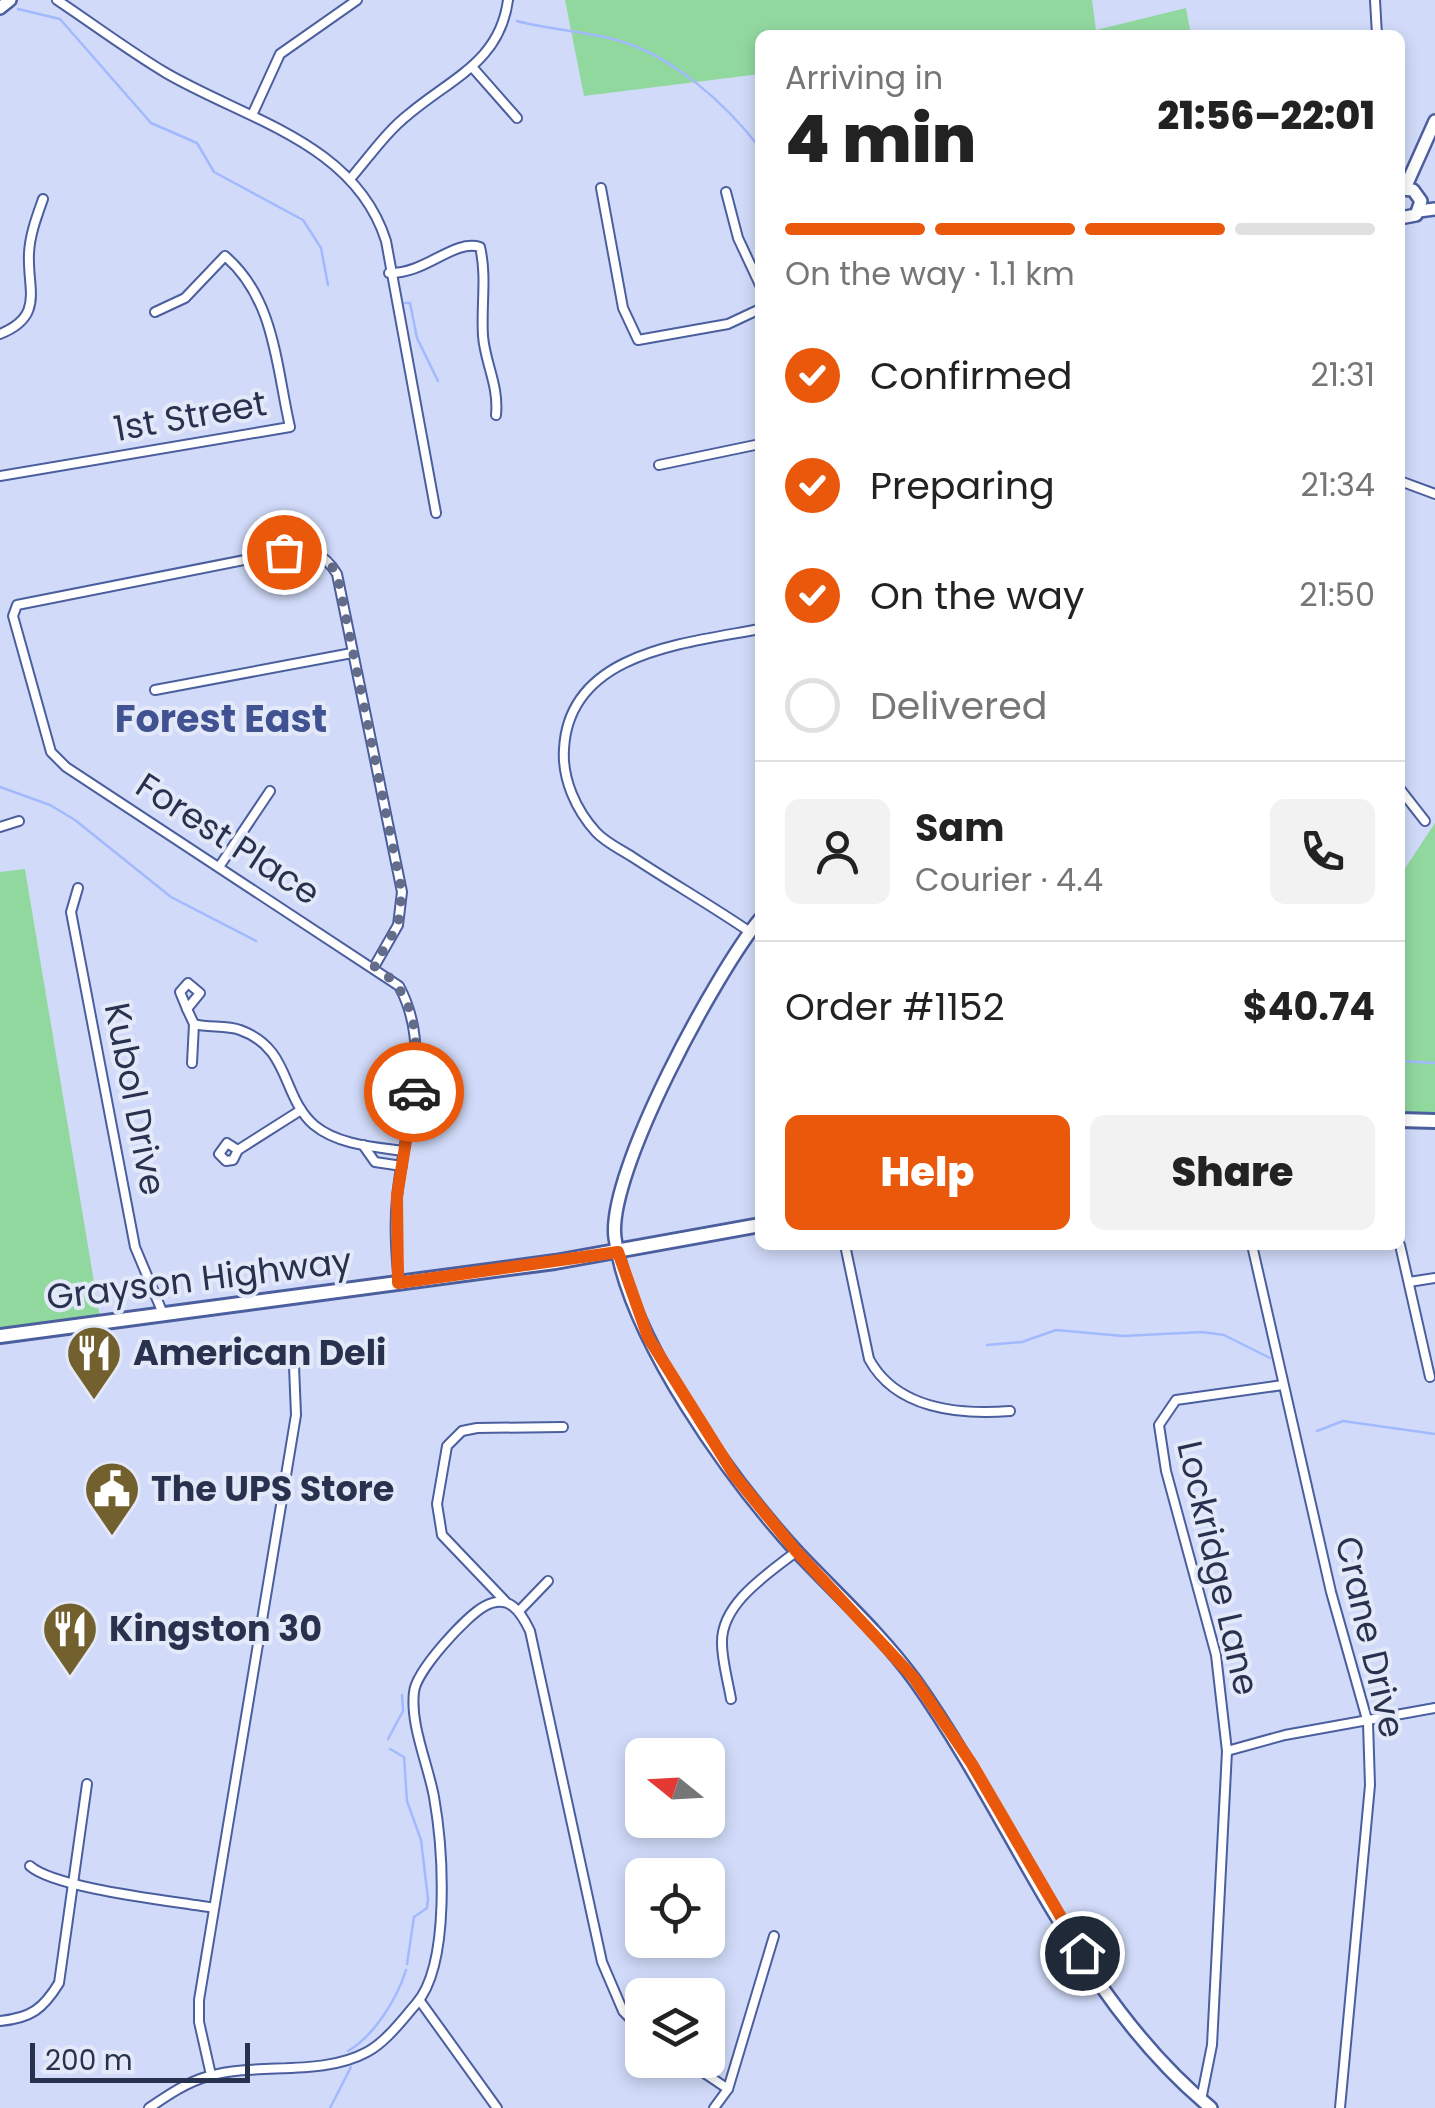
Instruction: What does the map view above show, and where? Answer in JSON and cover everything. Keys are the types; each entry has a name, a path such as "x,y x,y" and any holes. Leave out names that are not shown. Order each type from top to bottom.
{"main road":[{"path":"1405,1120 1435,1121"},
{"name":"Grayson Highway","path":"0,1336 618,1252 755,1226"}],"street":[{"path":"0,8 10,0"},
{"path":"57,0 164,72 253,114 351,178 375,209 436,514"},
{"path":"253,114 280,54 357,0"},
{"path":"351,178 407,115 473,68 504,27 508,0"},
{"path":"1374,0 1377,30"},
{"path":"473,68 517,118"},
{"path":"1420,211 1410,192 1435,121"},
{"path":"1410,192 1435,133"},
{"path":"602,188 623,308 638,340 728,324 755,312"},
{"path":"726,192 738,238 755,274"},
{"path":"1410,192 1435,206"},
{"path":"0,334 23,321 31,302 29,250 44,199"},
{"path":"1405,220 1435,206"},
{"path":"389,274 418,271 470,244 480,247 485,298 483,342 498,394 496,414"},
{"name":"1st Street","path":"0,476 290,427 261,299 246,274 225,256 195,290 155,312"},
{"path":"659,466 755,445"},
{"path":"1405,483 1435,494"},
{"name":"Forest Place","path":"374,966 398,925 402,892 337,574 327,558 310,550 17,605 13,616 17,634 52,752 66,767 399,986 412,1010 414,1085 395,1228 398,1283"},
{"path":"750,932 597,834 571,795 563,754 568,722 580,701 593,683 618,665 665,648 755,630"},
{"path":"155,690 352,653"},
{"path":"220,866 270,790"},
{"path":"1405,795 1425,821"},
{"path":"0,827 19,821"},
{"name":"Kubol Drive","path":"78,888 72,912 135,1247 164,1316"},
{"path":"755,926 716,984 627,1162 614,1215 618,1252 661,1360 735,1476 796,1551 914,1678 972,1764 1104,1991 1138,2036 1206,2104"},
{"path":"186,1009 194,1024 192,1064"},
{"path":"194,1024 238,1029 262,1043 280,1060 301,1110 326,1133 363,1145 404,1151"},
{"path":"238,1150 301,1110"},
{"path":"363,1145 375,1162 402,1166"},
{"path":"846,1250 869,1359 876,1372 896,1391 944,1410 1010,1411"},
{"name":"Crane Drive","path":"1253,1250 1331,1592 1368,1722 1370,1786 1340,2108"},
{"path":"1401,1250 1430,1377"},
{"path":"1408,1282 1435,1278"},
{"path":"211,2075 199,2022 214,1908 296,1415 294,1366"},
{"name":"Lockridge Lane","path":"1206,2104 1228,1752 1216,1655 1166,1471 1159,1425 1176,1400 1283,1385"},
{"path":"563,1426 462,1431 447,1446 437,1504 442,1535 505,1602 520,1610 530,1631 602,1962 625,2013"},
{"path":"731,1699 721,1641 725,1624 751,1587 796,1551"},
{"path":"520,1610 548,1581"},
{"path":"150,2108 180,2087 211,2075 362,2054 420,2001 436,1962 440,1865 434,1798 414,1693 424,1668 469,1620 485,1606 505,1602"},
{"path":"1228,1752 1286,1735 1435,1708"},
{"path":"0,2021 30,2016 46,2004 59,1982 87,1784"},
{"path":"30,1866 39,1874 72,1882 214,1908"},
{"path":"714,2108 728,2090 774,1936"},
{"path":"420,2001 496,2108"},
{"path":"711,2078 728,2090"}],"green space":[{"path":"565,0 1092,0 1096,30 755,30 755,75 584,96"},
{"path":"1186,8 1190,30 1096,30"},
{"path":"1435,823 1435,1119 1405,1120 1405,868"},
{"path":"25,869 101,1324 0,1336 0,872"}],"waterway":[{"path":"18,9 60,19 151,123 197,143 214,172 303,220 321,248 328,285"},
{"path":"517,21 617,40 658,57 714,98 755,142"},
{"path":"405,303 410,303 417,338 438,381"},
{"path":"0,787 50,805 75,820 171,897 256,941"},
{"path":"1405,1061 1435,1063"},
{"path":"987,1345 1022,1342 1056,1330 1123,1336 1202,1332 1224,1335 1270,1358"},
{"path":"1317,1431 1343,1421 1435,1434"},
{"path":"388,1739 403,1711 402,1695"},
{"path":"390,1749 404,1757 407,1801 421,1840 428,1899 427,1908 414,1917 407,1964"},
{"path":"348,2051 383,2016 406,1970"},
{"path":"330,2108 351,2067"}],"way so far":[{"path":"284,552 310,550 327,558 337,574 402,892 398,925 374,966 399,986 412,1010 414,1092"}],"place":[{"name":"American Deli","path":"94,1402"},
{"name":"The UPS Store","path":"112,1538"},
{"name":"Kingston 30","path":"70,1678"}],"district":[{"name":"Forest East","path":"221,719"}],"route":[{"path":"414,1092 397,1196 398,1283 618,1252 648,1337 735,1476 796,1551 914,1678 972,1764 1082,1953"}]}
